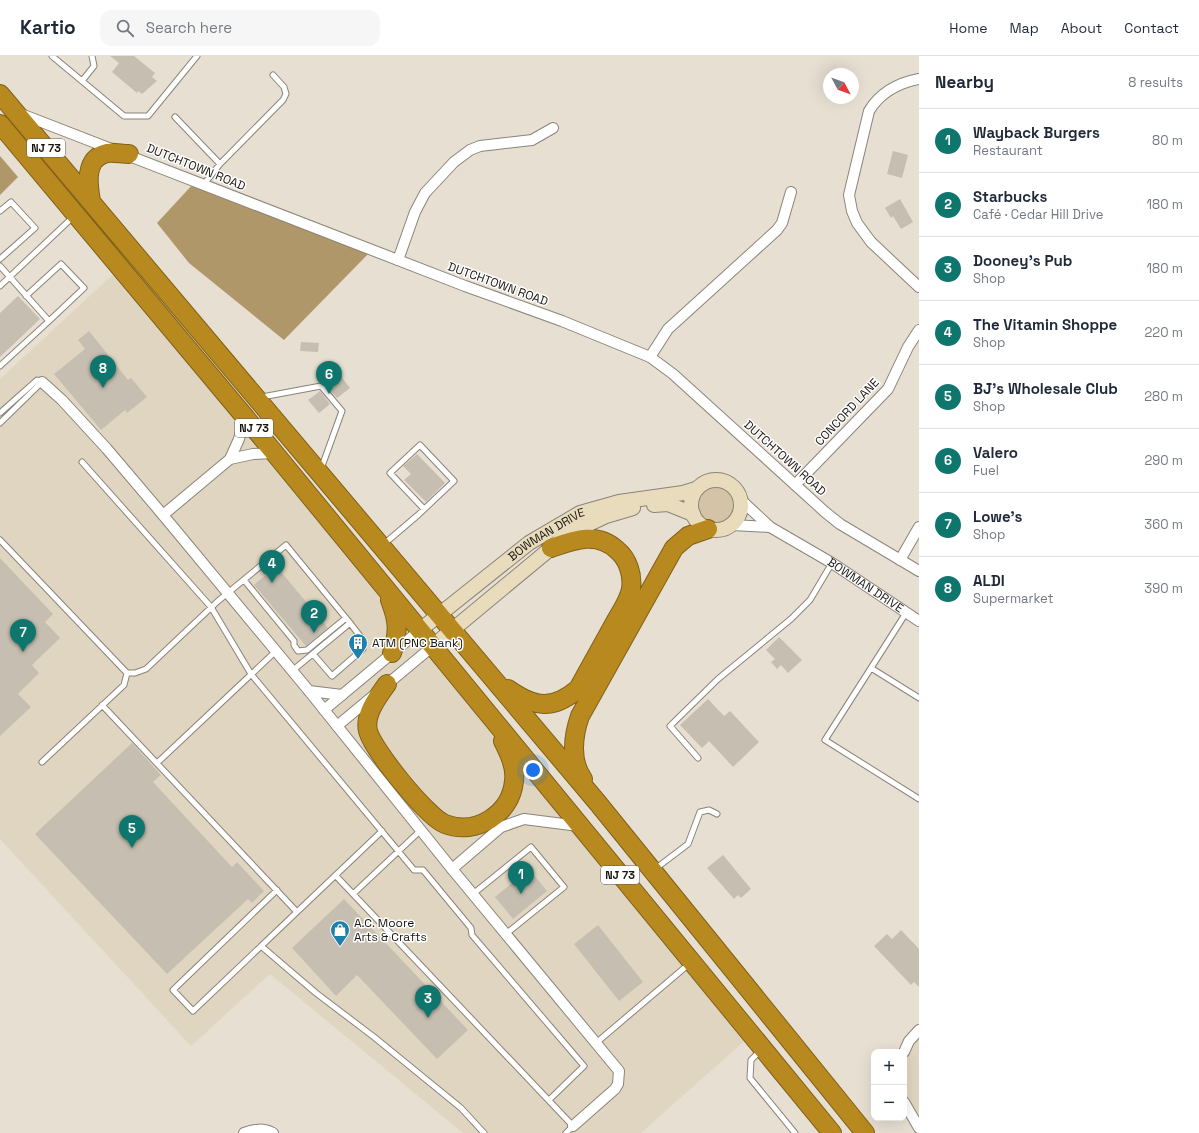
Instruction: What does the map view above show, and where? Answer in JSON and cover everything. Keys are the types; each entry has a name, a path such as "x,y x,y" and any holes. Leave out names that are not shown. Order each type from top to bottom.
{"highway":[{"name":"NJ 73","path":"0,94 597,802 865,1133"},
{"name":"NJ 73","path":"0,124 245,417 490,715 829,1132"},
{"path":"91,202 87,183 89,170 95,159 107,154 129,154"},
{"path":"597,802 594,794 577,771 574,734 580,716 674,548 688,536 708,529"},
{"path":"479,662 509,690 531,702 544,705 558,702 578,689 628,598 631,578 629,568 622,555 611,545 602,540 583,538 551,548"},
{"path":"386,590 397,620 397,638 392,653"},
{"path":"387,684 376,698 368,722 368,730 375,747 428,812 445,824 465,828 473,827 487,822 508,804 515,780 513,766 508,751 490,715"}],"street":[{"path":"919,79 911,80 887,91 875,102 869,111 849,195 857,223 870,242 919,287"},
{"name":"DUTCHTOWN ROAD","path":"14,110 398,260 562,321 650,357 673,374 840,524 919,571"},
{"path":"398,260 415,212 425,193 462,155 487,144 532,140 553,128"},
{"path":"650,357 668,329 777,230 782,224 791,192"},
{"name":"CONCORD LANE","path":"795,485 888,389 908,347 919,330"},
{"path":"42,382 62,400 107,449 163,515 309,691 452,869 507,933 619,1071 618,1084 615,1089 570,1129"},
{"path":"163,515 230,459 239,439 245,417"},
{"path":"230,459 253,454 274,453"},
{"path":"714,479 723,480 734,486 742,501 740,514 732,525 720,530 708,529 700,524 693,514 692,499 696,490 706,482 714,479"},
{"name":"BOWMAN DRIVE","path":"420,630 530,543 580,513 619,502 696,490"},
{"name":"BOWMAN DRIVE","path":"742,501 770,527 832,563 919,621"},
{"name":"BOWMAN DRIVE","path":"433,646 568,534 587,524 606,516 640,506 668,504 693,514"},
{"name":"BOWMAN DRIVE","path":"732,525 770,527"},
{"path":"900,560 919,527"},
{"path":"324,710 420,630"},
{"path":"337,726 433,646"},
{"path":"309,691 342,695"},
{"path":"452,869 501,827 524,819 580,826"},
{"path":"905,1049 909,1041 919,1030"},
{"path":"907,1107 919,1128"},
{"path":"244,1133 255,1129 263,1129 273,1133"}],"lane":[{"path":"82,81 94,66 92,56"},
{"path":"55,57 124,116 148,116 197,56"},
{"path":"204,184 220,164 283,100 286,94 284,87 272,75"},
{"path":"175,117 220,164"},
{"path":"0,211 11,202 35,228 0,260"},
{"path":"0,286 76,215"},
{"path":"0,366 84,288 61,264 26,296"},
{"path":"0,266 48,321"},
{"path":"0,413 37,380 42,382 0,423"},
{"path":"257,398 321,386 342,411 320,472"},
{"path":"382,546 424,509 454,481 420,445 390,473 424,509"},
{"path":"82,462 211,607 251,674 414,870 423,870 471,928 472,935 584,1066 549,1100"},
{"path":"0,540 127,673 135,673 146,669 211,607 286,545 363,640 363,649 332,676 313,654"},
{"path":"698,758 670,726 718,679 791,620 810,600 832,563"},
{"path":"244,580 294,641 296,649 305,660"},
{"path":"906,613 825,740 919,799"},
{"path":"296,649 302,652 307,650 346,618"},
{"path":"292,671 350,623"},
{"path":"157,763 276,651"},
{"path":"871,668 919,698"},
{"path":"42,762 124,685 127,673"},
{"path":"102,705 298,912"},
{"path":"652,871 688,844 700,812 709,810 717,814"},
{"path":"353,894 421,830"},
{"path":"277,890 173,990 193,1011 382,832"},
{"path":"473,894 530,847 564,887 507,933"},
{"path":"336,876 549,1100 570,1129"},
{"path":"261,946 316,993 374,1037 461,1108 484,1133"},
{"path":"596,1043 691,962"},
{"path":"762,1049 750,1060 750,1078 795,1133"}],"shaded area":[{"path":"0,156 18,177 0,195"},
{"path":"194,183 371,251 284,340 189,263 157,223"},
{"path":"120,268 751,1035 641,1133 463,1133 270,974 191,1046 0,839 0,379"},
{"path":"712,480 722,480 735,487 742,500 742,510 735,523 722,530 712,530 703,526 696,519 692,510 692,500 696,491 703,484"},
{"path":"919,1030 919,1128 907,1107 906,1049"}],"building":[{"path":"110,56 134,56 155,73 152,77 157,81 142,94 138,91 137,93 112,72 119,63"},
{"path":"893,151 908,155 902,178 887,174"},
{"path":"900,199 913,222 901,229 893,216 891,218 885,208"},
{"path":"18,296 40,319 0,357 0,313"},
{"path":"89,331 128,380 131,378 147,397 127,413 125,410 101,430 54,374 85,349 78,340"},
{"path":"301,342 319,343 318,352 300,351"},
{"path":"340,375 350,388 337,398 326,386"},
{"path":"320,391 330,404 319,413 308,400"},
{"path":"417,454 445,483 426,502 404,480 411,474 403,466"},
{"path":"0,558 53,614 45,622 60,638 32,665 39,673 18,694 31,707 0,736"},
{"path":"276,566 328,628 306,646 254,585"},
{"path":"779,637 802,660 788,673 781,665 777,669 771,662 775,659 766,650"},
{"path":"708,699 724,716 730,711 759,742 733,767 709,741 702,748 680,725"},
{"path":"132,743 161,775 153,782 232,867 237,862 264,891 252,903 248,899 167,974 35,834"},
{"path":"723,855 751,889 741,898 738,895 734,899 707,868"},
{"path":"529,869 547,891 513,919 495,897"},
{"path":"344,899 468,1030 437,1059 357,975 336,996 292,948"},
{"path":"598,925 643,982 619,1001 574,944"},
{"path":"901,930 919,949 919,987 914,982 911,985 874,946 887,934 892,939"}],"place":[{"name":"ALDI","path":"103,388"},
{"name":"Valero","path":"329,394"},
{"name":"The Vitamin Shoppe","path":"272,583"},
{"name":"Starbucks","path":"314,633"},
{"name":"Lowe's","path":"23,652"},
{"name":"ATM (PNC Bank)","path":"358,660"},
{"name":"BJ's Wholesale Club","path":"132,848"},
{"name":"Wayback Burgers","path":"521,894"},
{"name":"A.C. Moore Arts & Crafts","path":"340,947"},
{"name":"Dooney's Pub","path":"428,1018"}]}
